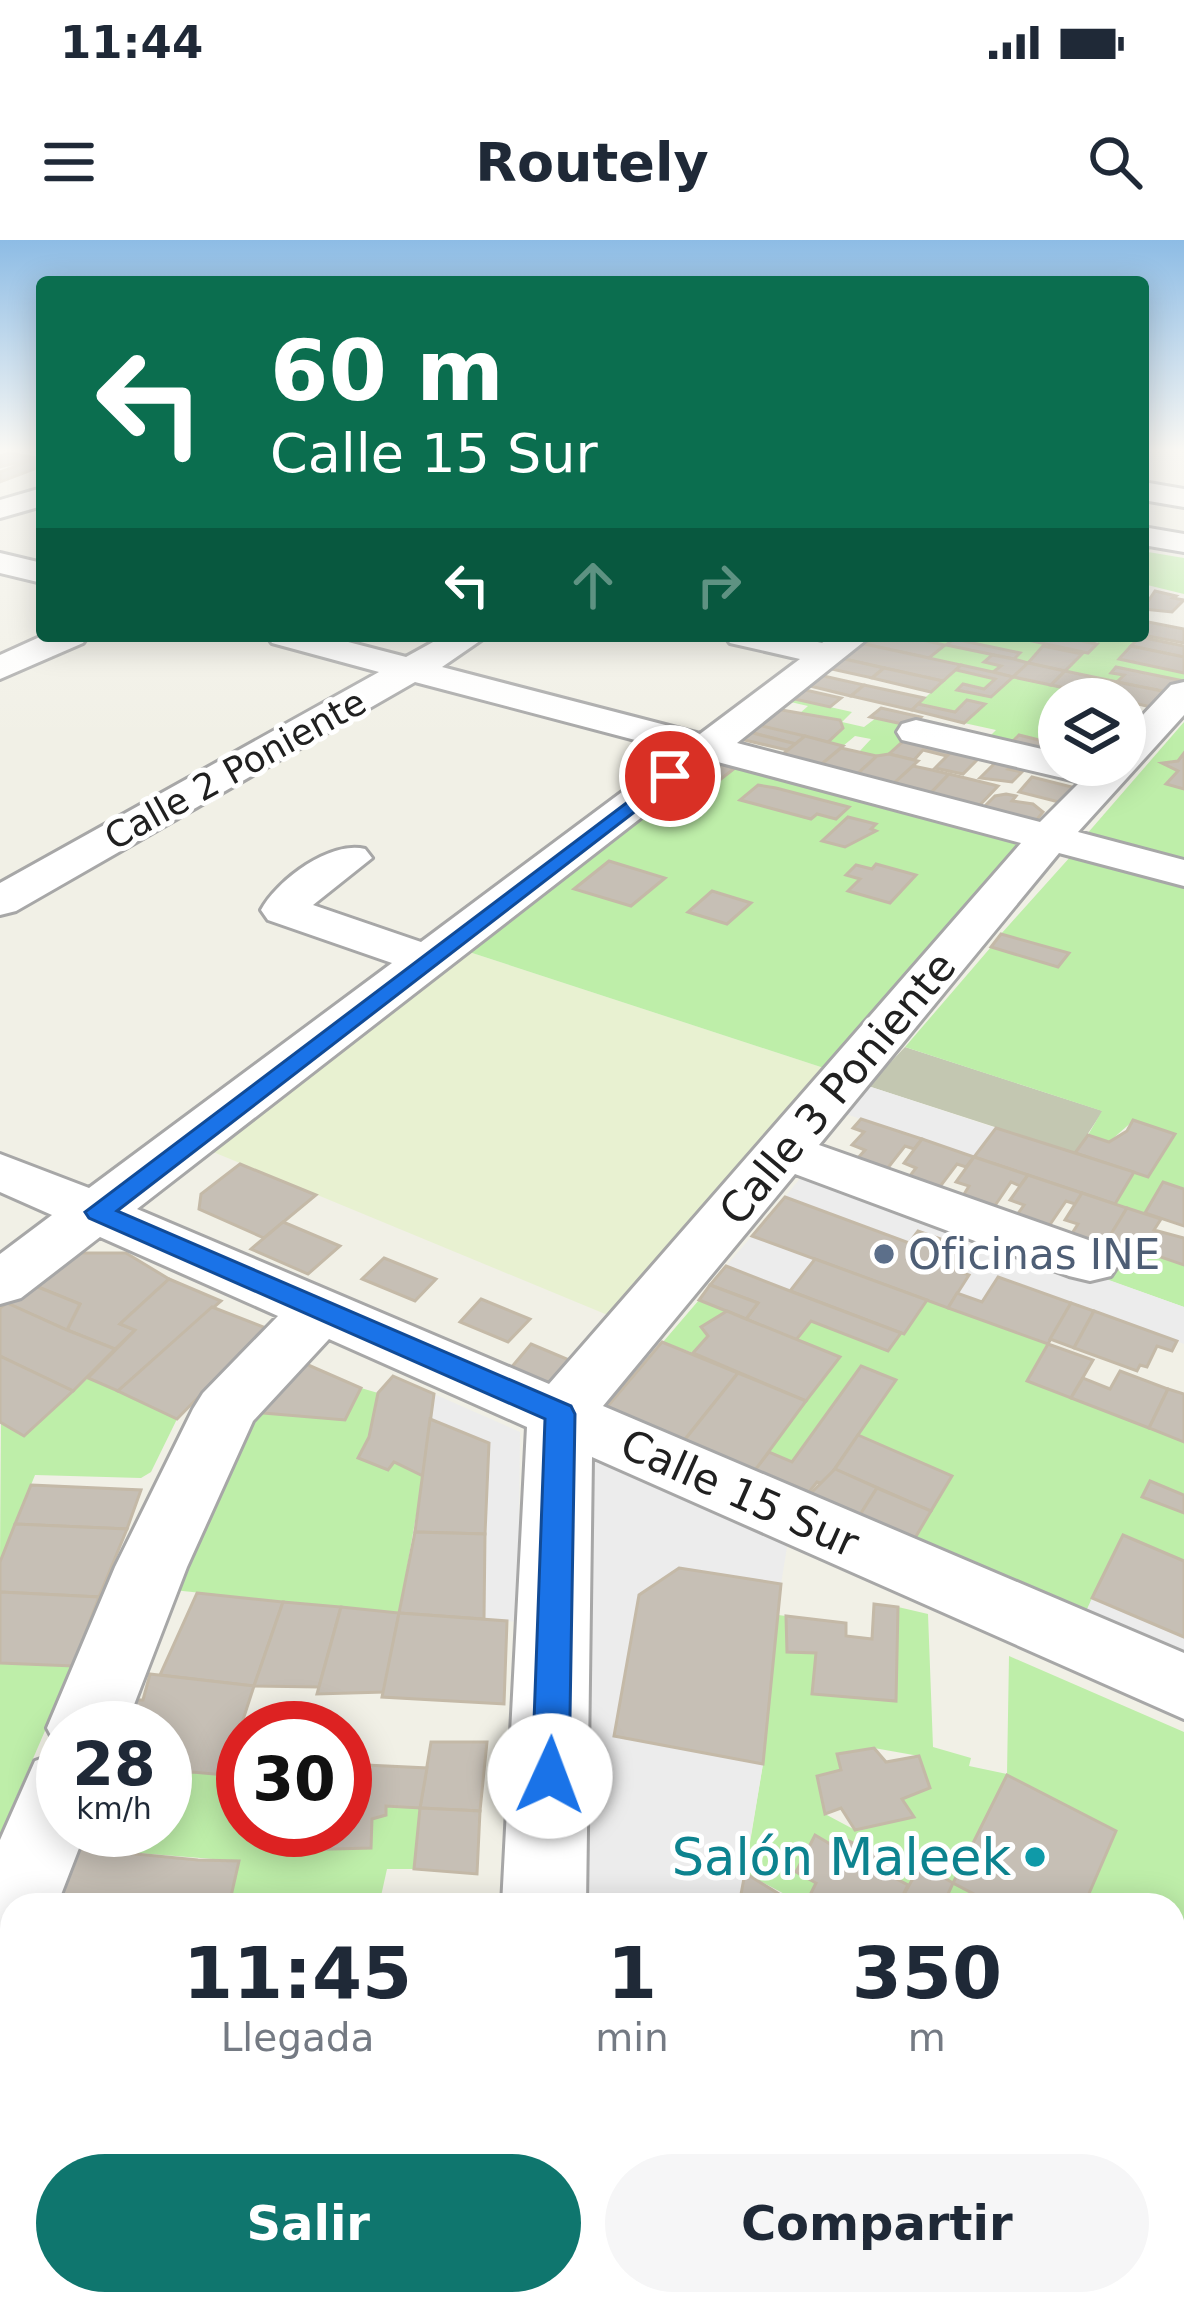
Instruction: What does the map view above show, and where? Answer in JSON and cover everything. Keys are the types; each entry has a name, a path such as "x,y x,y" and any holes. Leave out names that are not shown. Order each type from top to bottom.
{"street":[{"path":"0,563 36,572"},
{"path":"0,668 58,642"},
{"path":"307,642 1184,873"},
{"name":"Calle 2 Poniente","path":"0,901 460,642"},
{"path":"809,642 842,645"},
{"path":"0,1284 842,645"},
{"name":"Calle 3 Poniente","path":"1146,734 1184,693"},
{"path":"916,732 1038,753"},
{"name":"Calle 3 Poniente","path":"560,1414 1098,786"},
{"path":"350,858 288,902 284,910 428,961"},
{"path":"784,1151 1090,1262"},
{"name":"Calle 15 Sur","path":"0,1172 1184,1687"},
{"path":"97,1701 151,1567 226,1409 319,1311"},
{"path":"544,1893 560,1414"},
{"path":"20,1893 36,1854"}],"shaded area":[{"path":"463,950 830,1070 610,1316 206,1149"},
{"path":"905,1047 1103,1111 1075,1153 868,1086"},
{"path":"868,1086 996,1128 974,1157 846,1114"},
{"path":"806,1171 1184,1307 1184,1344 999,1277 982,1302 957,1293 969,1276 955,1270 968,1249 918,1231 909,1243 785,1197"},
{"path":"752,1236 815,1259 790,1291 726,1266"},
{"path":"434,1394 520,1432 518,1622 484,1619 489,1443 430,1419"},
{"path":"570,1445 789,1535 781,1584 679,1568 639,1595 614,1736 763,1764 741,1893 576,1893"},
{"path":"1092,1598 1184,1637 1184,1663 1083,1618"}],"green space":[{"path":"1149,552 1184,558 1184,594 1149,585"},
{"path":"930,642 1036,642 1088,653 1098,642 1135,642 1120,659 1184,673 1184,681 1117,667 1112,673 1124,675 1121,678 1065,671 1044,646 1028,663 1014,659 1019,653 947,644 992,655 986,661 1001,666 993,672 929,658 943,645"},
{"path":"956,670 995,679 984,689 963,684 958,689 991,697 1013,677 1038,682 1038,740 1019,735 1005,749 982,744 996,730 964,723 983,705 967,700 955,712 918,704"},
{"path":"790,698 852,712 842,722 864,727 876,718 918,728 885,758 859,752 871,739 855,736 843,746 828,742 843,729 840,720 799,714 808,706 786,701"},
{"path":"1184,722 1184,860 1086,835 1128,786 1146,786 1146,766"},
{"path":"735,768 1029,845 830,1070 463,950 671,789 699,796"},
{"path":"1071,856 1184,885 1184,1189 1163,1182 1145,1213 1115,1204 1134,1172 1148,1177 1174,1134 1134,1120 1109,1142 1088,1135 1102,1111 905,1047 991,947 1059,966 1068,953 1001,934"},
{"path":"1108,1239 1184,1265 1184,1307 1088,1273"},
{"path":"699,1300 727,1311 702,1326 708,1336 693,1353 663,1342"},
{"path":"927,1300 1048,1344 1028,1382 1184,1442 1184,1495 1150,1481 1143,1496 1184,1513 1184,1561 1123,1536 1083,1618 912,1543 952,1476 858,1435 895,1380 792,1462 769,1452 838,1357 796,1340 811,1321 888,1351"},
{"path":"88,1378 177,1419 151,1472 141,1478 35,1475 0,1562 1,1423 24,1436"},
{"path":"361,1388 378,1393 369,1437 358,1458 387,1470 394,1462 423,1476 399,1613 163,1589 251,1412 345,1420"},
{"path":"898,1607 928,1614 933,1747 971,1758 969,1766 1007,1774 1009,1656 1184,1732 1184,1893 1089,1893 1115,1831 1007,1775 953,1883 972,1893 936,1893 920,1865 908,1885 885,1873 847,1840 842,1851 816,1835 816,1883 811,1893 782,1893 745,1873 763,1764 778,1615 786,1616 787,1652 816,1653 813,1694 895,1701","holes":["874,1748 919,1756 929,1788 902,1799 913,1817 855,1830 825,1814 817,1776 841,1770 837,1753"]},
{"path":"0,1663 73,1666 58,1701 36,1701 36,1752 0,1835"},
{"path":"192,1772 216,1774 216,1857 372,1857 372,1819 386,1815 386,1806 420,1808 414,1869 387,1869 382,1893 231,1893 238,1861 188,1857 192,1857"}],"building":[{"path":"1155,591 1184,600 1172,612 1149,610"},
{"path":"1149,622 1184,629 1184,643 1149,636"},
{"path":"1149,639 1184,646 1184,657 1131,646"},
{"path":"931,642 945,645 929,658 860,643"},
{"path":"968,642 1020,653 1014,659 946,645"},
{"path":"1037,642 1097,644 1088,653"},
{"path":"860,643 961,665 943,681 840,658"},
{"path":"1043,646 1082,654 1065,671 1028,663"},
{"path":"1131,646 1184,657 1184,673 1119,659"},
{"path":"992,655 1028,663 1013,677 993,672 1001,666 984,662"},
{"path":"840,658 884,668 872,678 827,668"},
{"path":"1028,663 1065,671 1058,678 1038,678 1038,682 1013,677"},
{"path":"961,665 1013,677 991,697 957,690 963,684 984,689 995,679 956,670"},
{"path":"1116,667 1184,681 1184,686 1177,694 1146,688 1146,678 1111,673"},
{"path":"884,668 943,681 931,692 872,678"},
{"path":"1065,671 1098,678 1058,678"},
{"path":"819,675 864,685 851,696 806,685"},
{"path":"864,685 924,698 912,710 851,696"},
{"path":"1146,688 1177,694 1164,710 1146,706"},
{"path":"801,689 841,698 830,707 790,698"},
{"path":"967,700 985,704 964,723 912,710 918,704 955,712"},
{"path":"881,708 921,717 912,726 870,717"},
{"path":"776,709 840,720 843,728 828,742 756,725"},
{"path":"753,724 805,736 796,744 745,731"},
{"path":"745,731 796,744 787,750 736,738"},
{"path":"1019,735 1038,740 1038,758 1005,749"},
{"path":"805,736 843,746 817,768 778,758"},
{"path":"909,736 956,747 947,756 923,750 914,760 889,754"},
{"path":"956,747 979,758 963,774 935,768"},
{"path":"841,748 877,756 854,777 817,768"},
{"path":"1184,753 1184,789 1166,784 1178,771 1162,763 1178,761"},
{"path":"877,756 918,761 891,786 854,777"},
{"path":"1002,756 1012,765 1008,769 1022,772 1012,782 980,778"},
{"path":"707,761 735,768 699,796 671,789"},
{"path":"913,766 949,774 928,796 891,786"},
{"path":"949,774 998,786 977,808 928,796"},
{"path":"1032,777 1038,778 1038,786 1080,789 1067,804 1019,792"},
{"path":"758,785 849,807 836,819 817,814 811,819 740,800"},
{"path":"995,796 1016,796 1012,801 1033,804 1043,812 1034,823 982,809"},
{"path":"848,817 876,824 871,829 876,831 845,847 822,841"},
{"path":"609,861 665,878 631,906 574,889"},
{"path":"876,864 916,875 890,903 848,891 860,879 846,875 856,865 872,869"},
{"path":"712,891 751,903 727,924 688,912"},
{"path":"1001,934 1069,953 1058,967 991,947"},
{"path":"861,1119 922,1139 914,1149 905,1146 887,1169 857,1159 865,1150 852,1145 864,1132 853,1128"},
{"path":"1133,1120 1175,1134 1148,1177 1075,1153 1088,1135 1109,1142 1127,1131"},
{"path":"996,1128 1134,1172 1115,1204 974,1157"},
{"path":"922,1139 974,1157 966,1167 957,1164 939,1188 909,1177 916,1168 904,1163"},
{"path":"974,1157 1028,1175 1020,1186 1011,1182 994,1207 963,1196 969,1186 956,1182"},
{"path":"240,1164 316,1195 264,1238 199,1209 201,1194"},
{"path":"1028,1175 1082,1193 1075,1204 1066,1201 1049,1226 1017,1215 1024,1205 1010,1200"},
{"path":"1163,1182 1184,1189 1184,1226 1145,1213"},
{"path":"1082,1193 1127,1208 1104,1246 1071,1235 1078,1224 1065,1220"},
{"name":"Oficinas INE","path":"785,1197 909,1243 918,1231 969,1249 955,1270 969,1275 948,1308 752,1236"},
{"path":"1127,1208 1161,1219 1154,1230 1184,1238 1184,1265 1108,1239"},
{"path":"283,1222 340,1246 308,1274 251,1249"},
{"path":"64,1253 126,1253 169,1279 120,1324 135,1330 115,1349 67,1330 80,1304 28,1283"},
{"path":"384,1258 436,1279 415,1301 362,1279"},
{"path":"815,1259 927,1300 904,1334 790,1291"},
{"path":"726,1266 901,1333 888,1351 811,1321 796,1340 746,1319 758,1303 710,1285"},
{"name":"Oficinas INE","path":"998,1277 1071,1303 1048,1344 948,1308 957,1293 982,1302"},
{"path":"169,1279 221,1301 118,1391 88,1378 135,1330 120,1324"},
{"path":"28,1283 80,1304 67,1330 7,1303"},
{"path":"710,1285 758,1303 746,1319 699,1300"},
{"path":"481,1299 530,1319 508,1342 460,1322"},
{"path":"7,1303 115,1349 73,1391 0,1356 0,1308"},
{"path":"1071,1303 1094,1311 1074,1348 1050,1339"},
{"path":"212,1307 266,1328 177,1419 118,1391"},
{"path":"727,1311 840,1357 806,1401 693,1353 708,1336 701,1327"},
{"path":"1094,1311 1177,1341 1172,1351 1157,1346 1147,1367 1140,1365 1137,1371 1074,1348"},
{"path":"662,1342 738,1373 683,1442 606,1408"},
{"path":"531,1344 574,1362 553,1386 510,1369"},
{"path":"1048,1344 1093,1360 1071,1398 1027,1381"},
{"path":"0,1356 73,1391 24,1436 0,1422"},
{"path":"299,1361 361,1388 345,1420 251,1412"},
{"path":"861,1366 896,1380 824,1484 817,1482 809,1492 788,1483 782,1491 749,1477 769,1452 792,1462"},
{"path":"1120,1371 1168,1389 1149,1428 1071,1398 1083,1378 1110,1389"},
{"path":"738,1373 806,1401 753,1473 683,1442"},
{"path":"393,1376 434,1394 423,1476 394,1462 388,1470 358,1458 369,1437 378,1393"},
{"path":"1168,1389 1184,1394 1184,1442 1149,1428"},
{"path":"430,1419 489,1443 485,1534 415,1532"},
{"path":"858,1435 952,1476 931,1511 835,1469"},
{"path":"835,1469 877,1488 858,1518 808,1496"},
{"path":"1150,1481 1184,1495 1184,1513 1142,1497"},
{"path":"31,1485 141,1490 127,1529 15,1524"},
{"path":"877,1488 931,1511 912,1543 858,1518"},
{"path":"15,1524 127,1529 99,1597 0,1592 0,1562"},
{"path":"415,1532 485,1534 484,1619 399,1613"},
{"path":"1123,1535 1184,1561 1184,1637 1092,1598"},
{"path":"679,1568 781,1584 763,1764 614,1736 639,1595"},
{"path":"0,1592 99,1597 73,1666 0,1663"},
{"path":"197,1593 283,1602 254,1686 160,1675"},
{"path":"283,1602 341,1607 319,1687 254,1686"},
{"path":"874,1604 898,1607 896,1701 812,1694 816,1653 787,1652 786,1616 846,1623 846,1636 872,1639"},
{"path":"341,1607 399,1613 384,1692 317,1694"},
{"path":"399,1613 507,1621 504,1704 382,1697"},
{"path":"150,1674 254,1686 249,1701 216,1701 216,1774 192,1772 192,1701 125,1701 143,1700"},
{"path":"431,1742 487,1742 480,1811 420,1808"},
{"path":"874,1748 886,1762 919,1756 930,1788 902,1799 914,1817 855,1830 841,1808 825,1814 817,1776 841,1770 837,1754"},
{"path":"372,1765 427,1768 420,1808 386,1806 386,1815 372,1819"},
{"name":"Salón Maleek","path":"1007,1775 1116,1831 1089,1893 972,1893 953,1883"},
{"path":"420,1808 480,1811 477,1874 414,1869"},
{"path":"815,1835 842,1851 847,1840 891,1862 885,1873 908,1885 904,1893 811,1893 816,1883 796,1872"},
{"path":"59,1857 167,1857 239,1861 232,1893 46,1893"},
{"path":"921,1864 953,1883 948,1893 905,1893"},
{"path":"745,1873 778,1893 741,1893"}],"place":[{"name":"Oficinas INE","path":"884,1254"},
{"name":"Salón Maleek","path":"1035,1857"}],"route":[{"path":"550,1776 560,1414 98,1212 670,776"}]}
